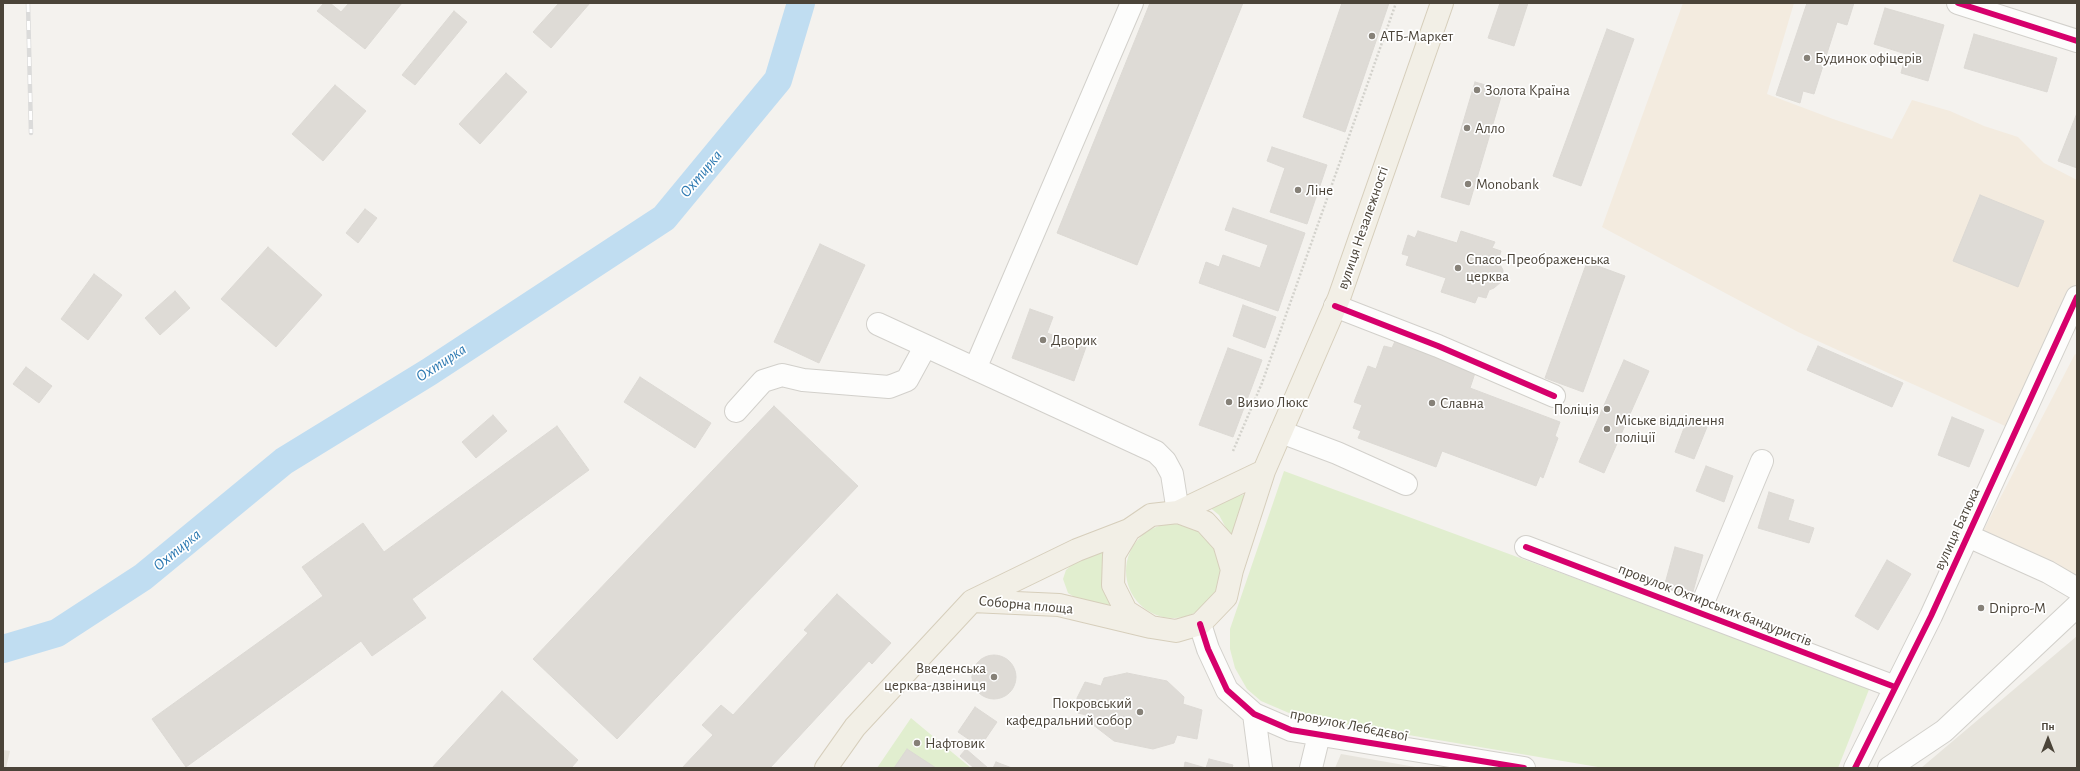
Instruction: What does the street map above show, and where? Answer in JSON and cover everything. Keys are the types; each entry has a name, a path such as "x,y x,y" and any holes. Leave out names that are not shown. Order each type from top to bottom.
{"main road":[{"name":"вулиця Незалежності","path":"1264,471 1335,306 1442,3"},
{"name":"Соборна площа","path":"972,601 1077,550 1128,530 1151,515 1178,512 1264,471"},
{"name":"Соборна площа","path":"972,601 1060,605 1151,627 1176,631 1200,624 1226,597 1232,570 1264,471"},
{"name":"Соборна площа","path":"1178,512 1205,522 1224,543 1232,570"},
{"name":"Соборна площа","path":"1128,530 1114,555 1113,584 1126,611 1151,627"},
{"path":"826,768 855,727 972,601"}],"street":[{"path":"975,369 1132,3"},
{"path":"1958,3 2077,41"},
{"name":"вулиця Батюка","path":"1855,768 1931,616 2077,297"},
{"path":"1335,306 1438,346 1554,396"},
{"path":"878,324 925,347 1156,452 1165,461 1172,474 1178,512"},
{"path":"736,411 763,381 782,374 803,380 889,387 907,380 925,347"},
{"path":"1281,432 1337,453 1406,484"},
{"path":"1699,612 1762,461"},
{"path":"1968,536 2048,572 2077,589"},
{"name":"провулок Охтирських бандуристів","path":"1526,547 1895,687"},
{"path":"1889,768 1944,732 2077,606"},
{"name":"провулок Лебєдєвої","path":"1200,624 1208,649 1228,690 1254,714 1292,730 1524,768"},
{"path":"1254,714 1261,768"},
{"path":"1311,768 1319,735"}],"path":[{"path":"1233,451 1262,383 1396,3"}],"shaded area":[{"path":"1683,3 1794,3 1767,94 1892,139 1912,100 1950,111 1984,126 2018,137 2044,163 2077,180 2077,291 2016,431 1798,332 1602,227"},
{"path":"2075,354 2077,355 2077,578 1981,535"},
{"path":"2077,636 2077,768 1921,768"},
{"path":"3,750 10,751 6,768 3,768"},
{"path":"1341,754 1421,768 1335,768"}],"green space":[{"path":"1284,471 1870,687 1838,768 1604,768 1296,716 1261,701 1247,689 1235,668 1230,649 1230,629"},
{"path":"1251,492 1233,541 1219,515 1208,506"},
{"path":"1164,524 1182,524 1191,527 1207,537 1217,553 1220,562 1220,580 1217,589 1207,605 1191,615 1182,618 1164,618 1155,615 1139,605 1129,589 1126,580 1126,562 1129,553 1139,537 1155,527"},
{"path":"1105,548 1110,603 1108,606 1076,598 1068,593 1063,579 1066,570 1074,563"},
{"name":"Нафтовик","path":"911,718 971,768 877,768"}],"building":[{"path":"324,3 330,3 341,12 349,3 402,3 365,49 317,11"},
{"path":"559,3 590,3 551,48 533,32"},
{"path":"1150,3 1243,3 1137,265 1057,233"},
{"path":"1342,3 1389,3 1345,132 1303,117"},
{"path":"1500,3 1528,3 1514,46 1488,38"},
{"name":"Будинок офіцерів","path":"1807,3 1854,3 1847,25 1837,22 1814,94 1803,91 1800,103 1776,95"},
{"path":"1885,8 1944,25 1928,81 1901,73 1906,54 1874,44"},
{"path":"454,11 467,22 415,85 402,75"},
{"path":"1607,29 1634,39 1581,186 1553,176"},
{"path":"1974,34 2057,58 2047,92 1964,68"},
{"path":"506,73 527,92 480,144 459,124"},
{"path":"1475,82 1503,90 1469,205 1441,197"},
{"path":"335,85 366,111 323,161 292,134"},
{"path":"2077,113 2077,168 2058,161"},
{"name":"Ліне","path":"1272,147 1327,165 1307,224 1270,212 1285,168 1267,161"},
{"path":"1980,195 2044,221 2018,287 1953,261"},
{"path":"1233,208 1305,233 1278,311 1199,283 1206,262 1219,267 1223,255 1260,268 1268,245 1225,230"},
{"path":"365,209 377,218 358,243 346,233"},
{"name":"Спасо-Преображенська церква","path":"1418,231 1457,243 1461,231 1495,242 1492,248 1501,251 1498,261 1503,270 1502,281 1494,288 1489,290 1486,298 1478,296 1475,303 1441,292 1446,278 1406,265 1409,256 1402,254 1408,235 1415,238"},
{"path":"820,244 865,265 819,363 774,342"},
{"path":"268,247 322,295 276,347 221,299"},
{"path":"1587,262 1625,276 1583,392 1545,378"},
{"path":"94,274 122,295 88,340 61,319"},
{"path":"175,291 190,308 160,335 145,318"},
{"path":"1243,305 1276,317 1265,348 1233,336"},
{"name":"Дворик","path":"1030,309 1053,317 1047,333 1086,347 1074,381 1012,358"},
{"path":"1396,339 1476,370 1470,388 1560,422 1555,436 1558,438 1543,478 1540,476 1536,486 1442,451 1436,467 1358,438 1361,431 1353,428 1362,405 1354,402 1368,366 1376,369 1384,346 1392,348"},
{"path":"1818,346 1903,383 1892,407 1807,370"},
{"path":"1228,348 1262,360 1233,437 1199,425"},
{"path":"1624,360 1649,371 1604,473 1579,462"},
{"path":"26,367 52,386 39,403 13,384"},
{"path":"640,377 711,423 695,448 624,402"},
{"path":"774,406 858,486 617,739 533,659"},
{"path":"493,415 507,431 476,458 462,442"},
{"path":"1952,417 1984,430 1969,467 1938,455"},
{"path":"1687,420 1707,427 1694,459 1675,452"},
{"path":"557,426 589,470 412,599 426,618 372,656 361,641 186,767 152,719 323,596 302,567 363,523 384,552"},
{"path":"1706,466 1733,476 1724,502 1696,491"},
{"path":"1769,492 1794,500 1788,520 1814,528 1809,543 1758,528"},
{"path":"1675,547 1703,555 1691,599 1663,591"},
{"path":"1887,560 1911,574 1878,630 1855,616"},
{"path":"837,594 891,643 872,664 869,661 770,768 682,768 713,735 702,725 721,705 733,715 808,633 804,630"},
{"name":"Введенська церква-дзвіниця","path":"990,655 998,655 1010,661 1016,673 1016,681 1010,693 998,699 990,699 978,693 972,681 972,673 978,661"},
{"name":"Покровський кафедральний собор","path":"1127,673 1167,681 1184,697 1183,704 1202,710 1197,739 1177,735 1174,743 1153,749 1114,741 1092,724 1094,717 1078,713 1077,698 1085,682 1101,686 1104,678"},
{"path":"502,691 578,760 571,768 432,768"},
{"path":"975,707 997,722 980,747 958,732"},
{"name":"Нафтовик","path":"907,749 936,768 894,768"},
{"path":"966,749 988,768 974,768 960,756"},
{"path":"1209,759 1233,765 1232,768 1206,768"},
{"path":"996,762 1012,768 993,768"},
{"path":"1185,762 1206,768 1184,768"}],"waterway":[{"name":"Охтирка","path":"3,649 57,633 143,577 284,461 429,372 664,218 778,80 801,3"}],"railway":[{"path":"28,3 31,133"}],"cycle path":[{"path":"1958,3 2077,41"},
{"path":"1855,768 1931,616 2077,297"},
{"path":"1335,306 1438,346 1554,396"},
{"path":"1526,547 1895,687"},
{"path":"1200,624 1208,649 1227,690 1254,714 1291,730 1524,768"}],"place":[{"name":"АТБ-Маркет","path":"1372,36"},
{"name":"Будинок офіцерів","path":"1807,58"},
{"name":"Золота Країна","path":"1477,90"},
{"name":"Алло","path":"1467,128"},
{"name":"Monobank","path":"1468,184"},
{"name":"Ліне","path":"1298,190"},
{"name":"Спасо-Преображенська церква","path":"1458,268"},
{"name":"Дворик","path":"1043,340"},
{"name":"Визио Люкс","path":"1229,402"},
{"name":"Славна","path":"1432,403"},
{"name":"Поліція","path":"1607,409"},
{"name":"Міське відділення поліції","path":"1607,429"},
{"name":"Dnipro-M","path":"1981,608"},
{"name":"Введенська церква-дзвіниця","path":"994,677"},
{"name":"Покровський кафедральний собор","path":"1140,712"},
{"name":"Нафтовик","path":"917,743"}]}
